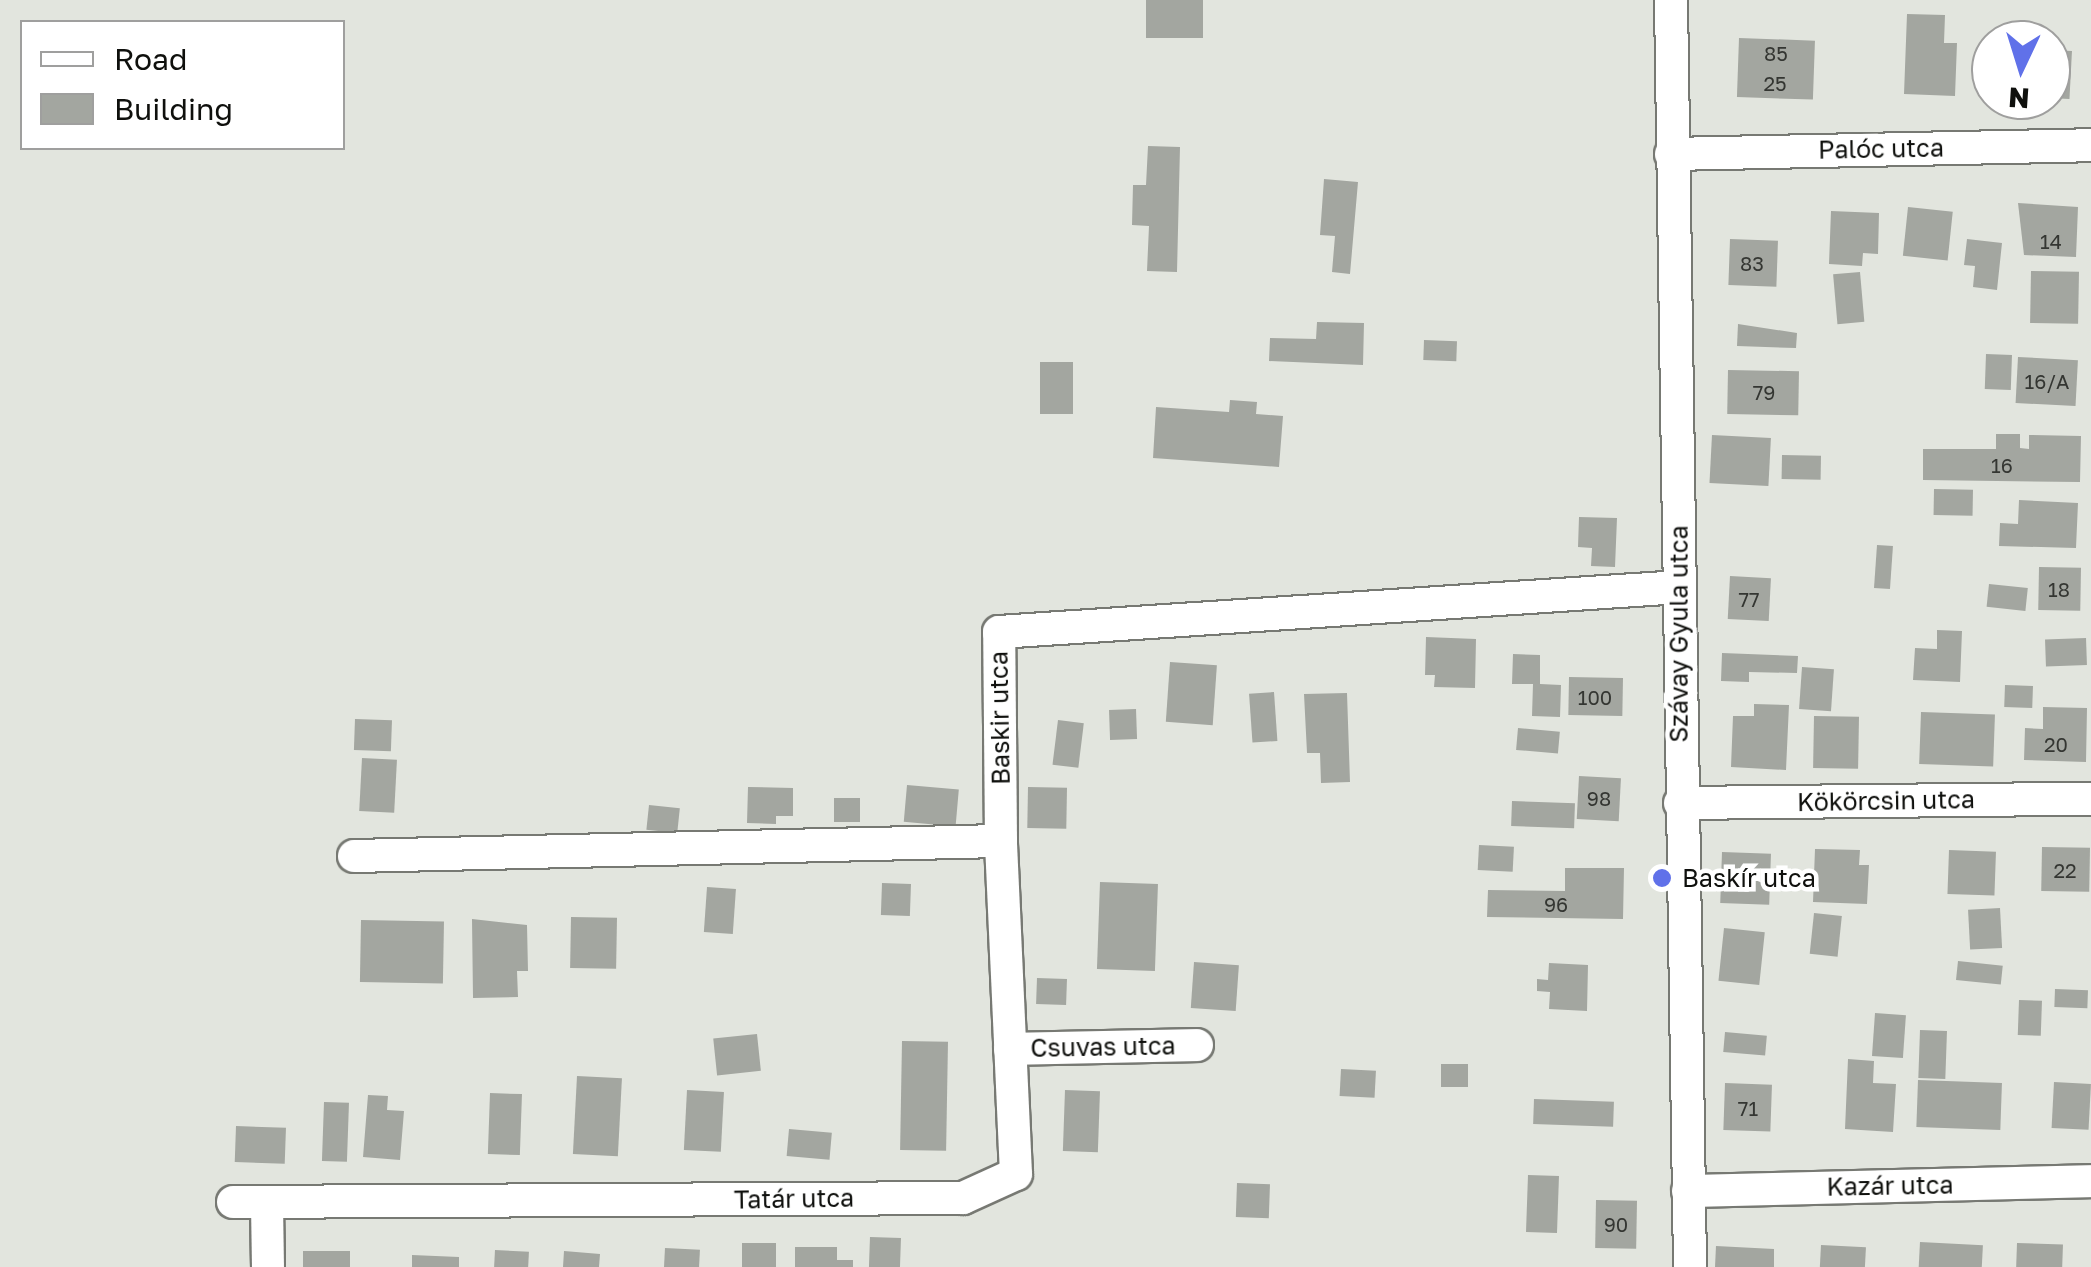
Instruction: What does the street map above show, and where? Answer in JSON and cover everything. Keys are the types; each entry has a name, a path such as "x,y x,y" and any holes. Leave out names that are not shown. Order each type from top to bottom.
{"street":[{"name":"Szávay Gyula utca","path":"1671,0 1680,803 1690,1267"},
{"name":"Palóc utca","path":"1671,154 2091,145"},
{"name":"Baskir utca","path":"1001,841 999,632 1680,587"},
{"name":"Kökörcsin utca","path":"1680,803 2091,799"},
{"path":"354,856 1001,841"},
{"name":"Tatár utca","path":"233,1202 963,1198 1016,1174 1001,841"},
{"name":"Csuvas utca","path":"1010,1049 1196,1046"},
{"name":"Kazár utca","path":"1688,1190 2091,1180"},
{"path":"267,1204 268,1267"}],"building":[{"path":"1146,0 1203,0 1203,38 1146,38"},
{"path":"1907,14 1945,15 1944,43 1957,43 1955,96 1904,94"},
{"path":"1739,38 1815,41 1813,100 1737,97"},
{"path":"1148,146 1180,147 1177,272 1147,271 1149,226 1132,225 1133,185 1146,185"},
{"path":"1324,179 1358,182 1350,274 1332,272 1335,236 1320,235"},
{"path":"2018,203 2078,207 2076,257 2024,255"},
{"path":"1908,207 1953,212 1948,260 1903,256"},
{"path":"1831,211 1879,213 1878,254 1863,253 1862,266 1829,264"},
{"path":"1730,239 1778,241 1776,287 1728,285"},
{"path":"1967,239 2002,243 1997,290 1973,287 1975,266 1964,265"},
{"path":"2031,271 2079,272 2078,324 2030,323"},
{"path":"1860,272 1864,322 1837,324 1833,274"},
{"path":"1317,322 1364,323 1363,365 1269,361 1270,338 1316,339"},
{"path":"1738,324 1797,333 1796,348 1737,346"},
{"path":"1424,340 1457,341 1456,361 1423,360"},
{"path":"1986,354 2012,355 2011,390 1985,389"},
{"path":"2018,357 2078,360 2076,406 2016,403"},
{"path":"1040,362 1073,362 1073,414 1040,414"},
{"path":"1728,370 1799,371 1798,415 1727,414"},
{"path":"1230,400 1257,402 1256,414 1283,416 1279,467 1153,458 1156,407 1229,412"},
{"path":"1996,434 2020,434 2020,448 2029,449 2029,435 2081,436 2080,482 1923,480 1923,449 1996,449"},
{"path":"1712,435 1771,438 1768,486 1709,483"},
{"path":"1782,455 1821,456 1821,480 1782,479"},
{"path":"1934,489 1973,490 1973,516 1934,515"},
{"path":"2019,500 2078,503 2076,548 1999,546 2000,523 2018,524"},
{"path":"1579,517 1617,518 1615,567 1591,566 1592,548 1578,547"},
{"path":"1877,545 1893,546 1890,589 1874,588"},
{"path":"2039,567 2081,568 2080,611 2038,610"},
{"path":"1730,576 1771,578 1769,621 1728,619"},
{"path":"1989,584 2028,588 2025,611 1987,607"},
{"path":"1937,630 1962,631 1960,682 1913,680 1915,648 1937,649"},
{"path":"1426,637 1476,639 1475,688 1434,687 1435,675 1425,675"},
{"path":"2086,638 2087,665 2046,666 2045,639"},
{"path":"1722,653 1798,656 1797,673 1749,672 1749,682 1721,681"},
{"path":"1513,654 1540,655 1540,684 1561,685 1560,717 1532,716 1533,684 1512,684"},
{"path":"1170,662 1217,665 1213,725 1166,722"},
{"path":"1802,667 1834,669 1831,711 1799,709"},
{"path":"1569,677 1623,678 1622,716 1568,715"},
{"path":"2005,685 2033,686 2032,708 2004,707"},
{"path":"1274,692 1277,741 1252,743 1249,694"},
{"path":"1347,693 1350,782 1321,783 1320,753 1307,753 1304,694"},
{"path":"1754,704 1789,705 1786,770 1731,767 1733,716 1754,716"},
{"path":"2043,707 2087,708 2086,762 2024,760 2025,728 2043,729"},
{"path":"1136,709 1137,739 1110,740 1109,710"},
{"path":"1921,712 1995,715 1993,767 1919,764"},
{"path":"1814,716 1859,717 1858,769 1813,768"},
{"path":"355,719 392,720 391,751 354,750"},
{"path":"1058,720 1084,723 1078,768 1053,765"},
{"path":"1518,728 1560,732 1558,754 1516,750"},
{"path":"362,758 397,760 394,813 359,811"},
{"path":"1579,776 1621,778 1619,821 1577,819"},
{"path":"907,785 959,790 956,826 904,822"},
{"path":"748,787 793,788 793,816 776,816 776,824 747,823"},
{"path":"1028,787 1067,788 1066,829 1027,828"},
{"path":"834,798 860,798 860,822 834,822"},
{"path":"1512,801 1575,803 1574,828 1511,826"},
{"path":"649,805 680,808 677,833 646,830"},
{"path":"1479,845 1514,847 1513,872 1478,870"},
{"path":"2042,847 2090,848 2089,892 2041,891"},
{"path":"1815,849 1860,850 1859,865 1869,865 1867,904 1813,902"},
{"path":"1949,850 1996,852 1994,896 1947,894"},
{"path":"1722,852 1771,854 1769,905 1720,903"},
{"path":"1565,868 1624,868 1623,919 1487,917 1488,890 1565,891"},
{"path":"1100,882 1158,884 1155,971 1097,969"},
{"path":"882,883 911,884 910,916 881,915"},
{"path":"707,887 736,889 733,934 704,932"},
{"path":"2000,908 2002,948 1970,950 1968,910"},
{"path":"1814,913 1842,916 1838,957 1810,954"},
{"path":"571,917 617,918 616,969 570,968"},
{"path":"472,919 527,925 528,971 517,971 518,997 473,998"},
{"path":"361,920 444,921 443,983 360,982"},
{"path":"1724,928 1765,932 1759,985 1718,981"},
{"path":"1958,961 2003,966 2001,985 1956,980"},
{"path":"1194,962 1239,965 1236,1011 1191,1008"},
{"path":"1549,963 1588,965 1587,1011 1549,1009 1550,992 1537,991 1537,979 1548,980"},
{"path":"1037,978 1067,979 1066,1005 1036,1004"},
{"path":"2055,989 2088,990 2087,1008 2054,1007"},
{"path":"2019,1000 2042,1001 2041,1036 2018,1035"},
{"path":"1875,1013 1906,1015 1903,1058 1872,1056"},
{"path":"1920,1030 1947,1031 1945,1079 1918,1078"},
{"path":"1725,1032 1767,1036 1765,1056 1723,1052"},
{"path":"757,1034 761,1071 717,1075 713,1039"},
{"path":"902,1041 948,1042 946,1151 900,1150"},
{"path":"1848,1059 1874,1061 1873,1083 1896,1084 1893,1132 1845,1129"},
{"path":"1441,1064 1468,1064 1468,1087 1441,1087"},
{"path":"1341,1069 1376,1071 1375,1098 1340,1096"},
{"path":"577,1076 622,1078 618,1156 573,1154"},
{"path":"1918,1080 2002,1083 2000,1130 1916,1127"},
{"path":"2054,1082 2091,1084 2089,1130 2052,1128"},
{"path":"1725,1083 1772,1085 1770,1132 1723,1130"},
{"path":"687,1090 724,1092 721,1152 684,1150"},
{"path":"1065,1090 1100,1091 1098,1152 1063,1151"},
{"path":"490,1093 522,1094 520,1155 488,1154"},
{"path":"368,1095 388,1096 387,1110 404,1111 400,1160 363,1157"},
{"path":"1534,1099 1614,1102 1613,1127 1533,1124"},
{"path":"324,1102 349,1103 347,1162 322,1161"},
{"path":"236,1126 286,1128 285,1164 235,1162"},
{"path":"789,1129 832,1133 829,1160 787,1156"},
{"path":"1528,1175 1559,1176 1557,1233 1526,1232"},
{"path":"1237,1183 1270,1184 1269,1218 1236,1217"},
{"path":"1596,1200 1637,1201 1636,1249 1595,1248"},
{"path":"870,1237 901,1238 900,1267 869,1267"},
{"path":"1920,1242 1983,1245 1982,1267 1919,1267"},
{"path":"742,1243 776,1243 776,1267 742,1267"},
{"path":"2017,1243 2063,1245 2062,1267 2016,1267"},
{"path":"1821,1245 1866,1247 1865,1267 1820,1267"},
{"path":"1716,1246 1774,1249 1774,1267 1715,1267"},
{"path":"795,1247 837,1247 837,1260 853,1260 853,1267 795,1267"},
{"path":"665,1248 700,1250 699,1267 664,1267"},
{"path":"495,1250 529,1252 528,1267 494,1267"},
{"path":"303,1251 350,1251 350,1267 303,1267"},
{"path":"564,1251 600,1254 599,1267 563,1267"},
{"path":"412,1255 459,1257 459,1267 412,1267"}],"place":[{"name":"Baskír utca","path":"1662,878"}]}
